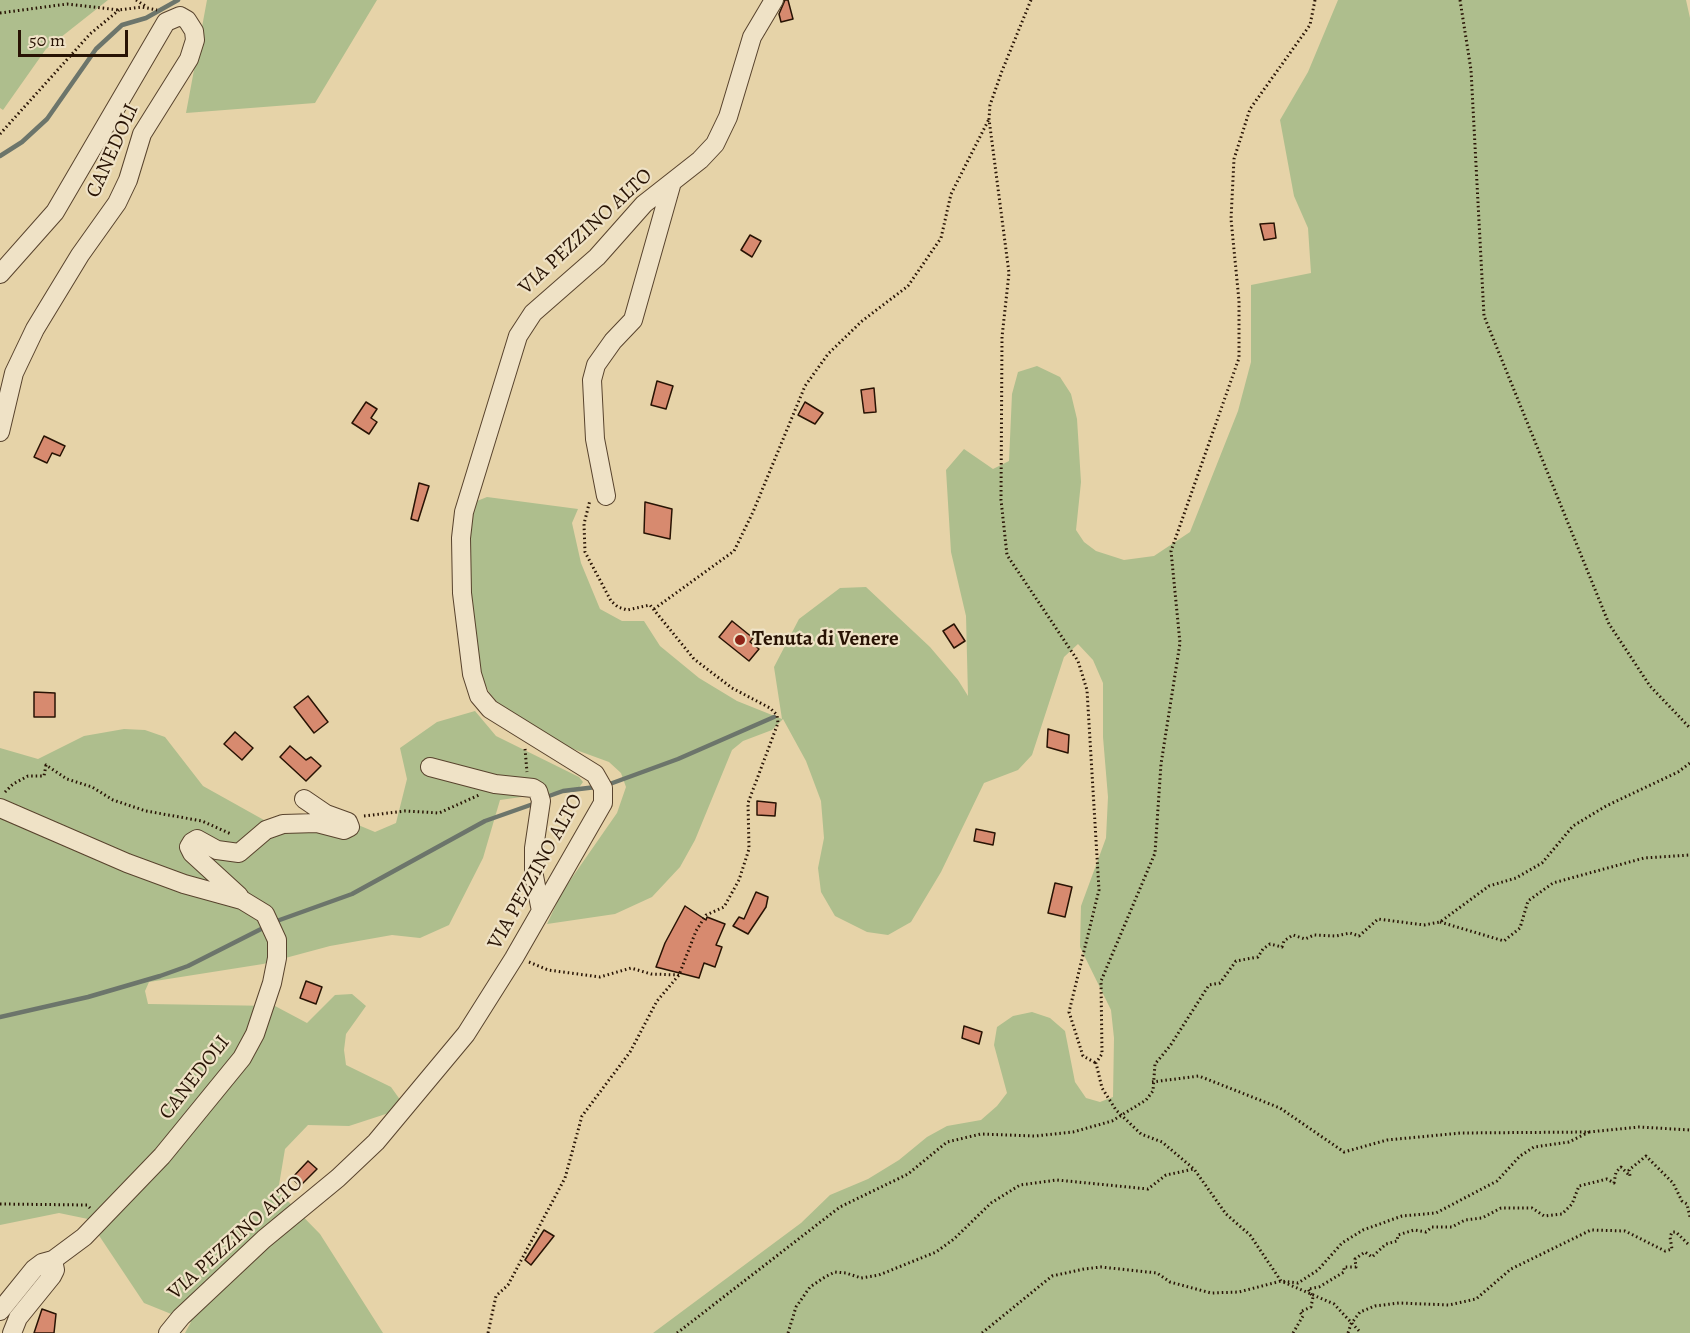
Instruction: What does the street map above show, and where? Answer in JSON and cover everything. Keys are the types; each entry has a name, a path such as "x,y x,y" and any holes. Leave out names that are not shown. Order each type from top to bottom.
{"street":[{"name":"VIA PEZZINO ALTO","path":"168,1333 181,1317 264,1239 338,1178 376,1142 466,1034 514,958 603,803 603,788 595,774 490,709 479,696 472,674 462,593 461,538 464,512 518,336 533,313 597,257 644,204 700,160 715,144 728,117 752,37 774,0"},
{"name":"CANEDOLI","path":"0,274 55,212 162,28 171,18 180,16 192,25 195,40 193,48 142,134 128,180 117,203 81,255 35,329 14,373 0,432"},
{"path":"606,496 595,439 592,380 596,364 633,320 640,304 656,233 672,182"},
{"path":"430,767 495,784 533,788 538,791 541,801 534,848 534,876 541,911"},
{"path":"242,900 192,853 189,847 192,842 197,838 217,850 239,853 266,830 283,824 317,823 346,830 350,827 348,822 326,814 304,800"},
{"name":"CANEDOLI","path":"0,808 127,863 184,884 242,900 265,914 276,940 278,958 274,975 255,1034 242,1058 162,1156 84,1237 53,1260"},
{"path":"0,1311 34,1269 42,1263 53,1260 55,1270 52,1276 18,1318 12,1333"}],"path":[{"path":"136,0 150,8"},
{"path":"654,609 734,551 753,512 805,386 828,354 861,321 908,286 941,238 951,194 989,119 996,88 1031,0"},
{"path":"1315,0 1310,25 1250,109 1234,159 1231,219 1239,301 1239,358 1171,551 1180,643 1161,764 1155,853 1101,981 1102,1054 1096,1063 1102,1088 1121,1116 1141,1134 1162,1142 1194,1169 1226,1214 1250,1236 1281,1281 1313,1297 1334,1304 1361,1333"},
{"path":"1460,0 1471,70 1484,316 1609,624 1650,686 1690,728"},
{"path":"0,13 67,4 119,10 150,8 160,10 171,18"},
{"path":"0,134 90,34 119,10"},
{"path":"989,119 1009,273 1002,337 1000,500 1007,555 1077,661 1087,690 1099,890 1069,1012 1083,1056 1096,1063"},
{"path":"488,1333 496,1296 508,1285 565,1178 582,1116 630,1052 657,1001 679,975 696,930 706,915 724,907 747,859 748,802 778,727 778,718 774,711 732,688 694,659 654,609 646,605 627,610 618,607 604,589 585,552 584,524 594,482 601,471"},
{"path":"525,731 525,766 533,788"},
{"path":"677,1333 840,1207 908,1174 947,1142 981,1134 1035,1136 1073,1132 1112,1121 1146,1100 1153,1091 1155,1064 1170,1046 1209,986 1220,983 1236,961 1258,957 1263,948 1270,944 1282,947 1284,941 1293,935 1305,939 1314,934 1336,936 1350,933 1359,936 1378,920 1424,925 1440,922 1489,886 1516,878 1542,863 1573,826 1606,806 1678,772 1690,763"},
{"path":"0,793 28,776 44,776 46,765 67,779 92,787 113,800 146,811 202,822 234,836"},
{"path":"356,817 405,811 440,813 474,798 495,784"},
{"path":"1440,922 1503,941 1520,928 1528,901 1553,884 1644,858 1690,855"},
{"path":"514,958 544,966 548,970 600,977 631,968 651,974 679,975"},
{"path":"1152,1082 1199,1076 1280,1108 1344,1152 1387,1140 1461,1133 1589,1132 1639,1127 1690,1130"},
{"path":"982,1333 1052,1276 1084,1269 1101,1267 1157,1273 1170,1282 1211,1293 1239,1292 1281,1281 1298,1282 1307,1278 1342,1243 1363,1230 1402,1216 1436,1213 1497,1181 1520,1156 1534,1147 1569,1142 1589,1132"},
{"path":"1293,1333 1303,1316 1300,1312 1311,1307 1313,1297 1308,1289 1319,1287 1344,1272 1344,1267 1356,1267 1355,1259 1365,1252 1372,1257 1386,1244 1397,1241 1398,1235 1414,1230 1425,1232 1432,1227 1452,1227 1465,1220 1482,1218 1501,1208 1532,1208 1544,1216 1562,1214 1572,1204 1579,1186 1607,1179 1614,1183 1616,1172 1621,1167 1630,1176 1629,1170 1646,1156 1673,1183 1682,1201 1687,1204 1690,1217"},
{"path":"788,1333 796,1307 810,1287 825,1277 835,1272 846,1272 861,1278 919,1260 954,1239 991,1203 1020,1185 1057,1180 1148,1189 1166,1175 1194,1169"},
{"path":"0,1204 87,1205 100,1220"},
{"path":"1348,1333 1351,1324 1360,1312 1375,1306 1399,1303 1449,1305 1476,1299 1510,1269 1591,1230 1625,1231 1665,1251 1672,1249 1670,1237 1672,1232 1676,1232 1690,1246"}],"green space":[{"path":"0,0 108,0 46,49 3,110 0,108"},
{"path":"207,0 377,0 315,103 186,113"},
{"path":"1338,0 1686,0 1690,18 1690,1333 653,1333 801,1223 830,1195 868,1179 899,1160 927,1137 947,1126 981,1120 997,1106 1007,1093 994,1045 997,1027 1013,1016 1032,1012 1050,1018 1065,1031 1075,1082 1086,1098 1100,1102 1113,1097 1114,1038 1111,1010 1080,947 1081,906 1106,838 1108,797 1103,737 1103,683 1093,660 1078,644 1064,657 1032,755 1018,770 984,783 941,872 911,922 888,935 867,932 835,916 821,892 818,868 824,838 821,801 806,761 783,719 772,730 743,741 732,750 695,840 680,867 652,897 615,914 547,924 562,892 617,813 626,787 621,773 609,762 557,743 502,709 489,692 483,680 476,649 465,554 470,514 477,501 487,497 578,509 572,523 581,563 600,609 622,621 644,621 660,646 699,678 737,701 782,719 774,667 799,619 840,588 866,587 930,647 958,680 968,696 966,616 951,552 946,470 964,449 993,469 1009,461 1012,394 1018,372 1037,366 1060,377 1071,394 1077,419 1081,482 1076,530 1084,542 1096,551 1124,560 1154,556 1190,532 1238,411 1251,362 1251,285 1311,273 1308,228 1294,196 1280,120 1308,72"},
{"path":"475,711 496,736 579,777 583,782 578,789 500,800 483,858 449,925 420,938 392,935 330,946 263,964 149,982 145,991 148,1004 275,1006 307,1023 335,995 352,994 366,1006 346,1034 344,1050 346,1065 391,1087 401,1101 398,1110 349,1126 308,1125 285,1149 278,1191 320,1234 383,1333 185,1333 191,1322 144,1303 88,1219 59,1213 0,1225 0,748 38,759 84,736 124,729 145,730 165,737 203,786 289,834 298,829 315,807 375,832 396,823 407,779 400,748 437,722"}],"building":[{"path":"785,0 788,0 793,19 781,22 779,14"},
{"path":"1274,223 1276,238 1264,240 1260,224"},
{"path":"750,235 761,241 752,257 741,250"},
{"path":"657,381 673,386 666,409 651,405"},
{"path":"874,388 876,412 864,413 861,390"},
{"path":"366,402 377,409 371,418 377,422 369,434 352,423"},
{"path":"805,402 823,413 815,424 798,415"},
{"path":"44,436 65,446 60,456 52,453 47,463 34,457"},
{"path":"419,483 429,486 418,521 411,519"},
{"path":"645,502 672,509 670,539 644,533"},
{"path":"732,621 753,638 750,642 759,649 749,661 719,637"},
{"path":"954,624 965,641 954,648 943,631"},
{"path":"34,692 55,693 55,717 34,717"},
{"path":"308,696 328,722 314,733 294,707"},
{"path":"1048,729 1069,735 1068,753 1047,747"},
{"path":"235,732 253,748 242,760 224,744"},
{"path":"290,746 306,760 311,757 321,766 306,781 280,757"},
{"path":"757,801 776,803 775,816 757,815"},
{"path":"976,829 995,833 993,845 974,841"},
{"path":"1055,883 1072,887 1065,917 1048,913"},
{"path":"756,892 768,897 766,907 748,934 733,926 739,917 744,919"},
{"path":"685,906 706,920 707,917 725,924 716,945 722,947 715,967 704,963 699,978 656,967 665,943"},
{"path":"306,981 322,987 316,1004 300,998"},
{"path":"964,1026 982,1032 979,1044 962,1038"},
{"path":"308,1161 317,1169 300,1186 292,1178"},
{"path":"544,1230 554,1236 531,1265 525,1260"},
{"path":"42,1309 56,1314 54,1333 34,1333"}],"waterway":[{"path":"0,156 22,142 47,119 96,49 122,25 146,18 178,0"},
{"path":"607,785 678,759 774,717"},
{"path":"546,797 563,791 596,787"},
{"path":"274,922 352,894 485,821 536,803"},
{"path":"0,1017 88,997 160,976 188,966 267,926"}],"place":[{"name":"Tenuta di Venere","path":"740,640"}]}
